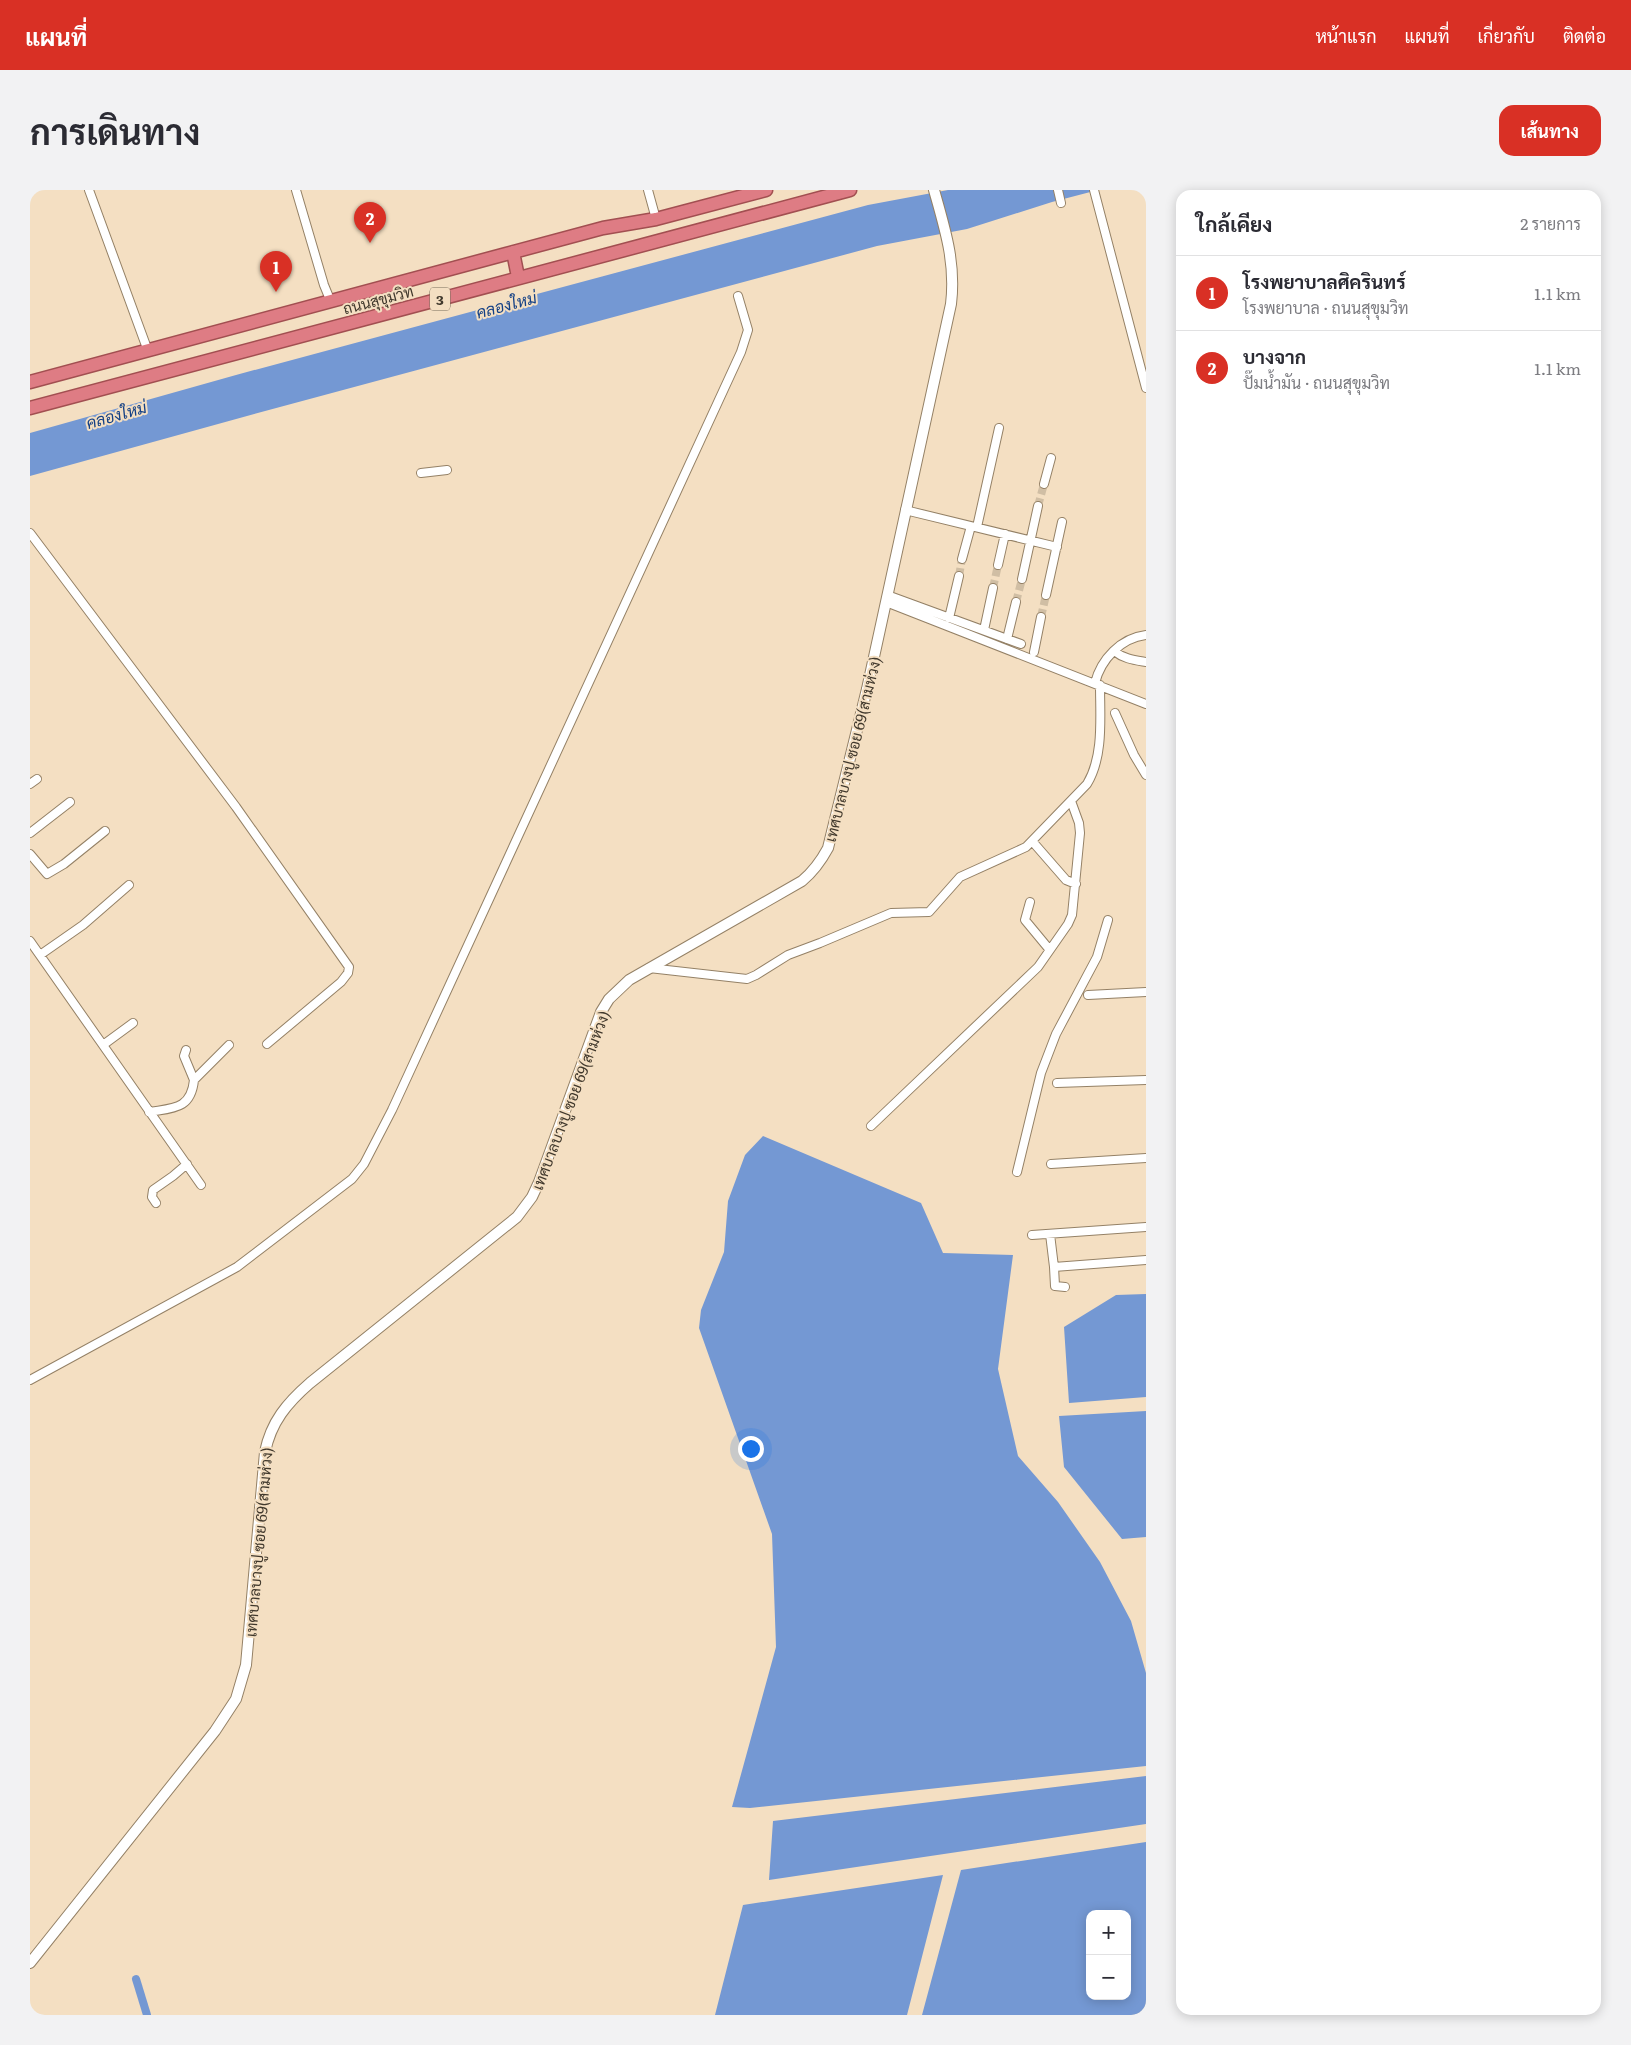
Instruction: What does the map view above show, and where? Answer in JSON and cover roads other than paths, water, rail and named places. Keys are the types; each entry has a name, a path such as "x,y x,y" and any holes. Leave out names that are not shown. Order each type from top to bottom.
{"highway":[{"name":"ถนนสุขุมวิท","path":"30,382 603,228 656,219 766,190"},
{"name":"ถนนสุขุมวิท","path":"30,408 850,190"},
{"path":"513,252 518,278"}],"street":[{"path":"89,190 148,351"},
{"path":"296,190 324,285 331,302"},
{"path":"648,190 656,219"},
{"name":"เทศบาลบางปู ซอย 69(สามห่วง)","path":"30,1963 215,1732 236,1698 246,1665 264,1488 265,1452 270,1431 285,1407 303,1390 517,1217 532,1197 539,1182 601,1012 617,989 648,968 790,888 812,873 828,848 867,689 952,304 954,282 952,261 934,190"},
{"path":"1058,190 1061,202"},
{"path":"1094,191 1146,388"},
{"path":"30,1380 237,1267 352,1179 364,1164 392,1110 740,352 748,330 738,296"},
{"path":"962,559 974,526 999,428"},
{"path":"1044,484 1051,458"},
{"path":"421,473 447,470"},
{"path":"1022,579 1032,541 1038,506"},
{"path":"905,510 1057,547"},
{"path":"1046,595 1062,522"},
{"path":"30,533 236,807 348,967 348,973 341,982 267,1044"},
{"path":"998,565 1005,534"},
{"path":"949,618 959,576"},
{"path":"984,630 993,588"},
{"path":"887,599 949,618 1020,644"},
{"path":"887,599 1146,704"},
{"path":"1007,639 1016,602"},
{"path":"1034,652 1041,617"},
{"path":"648,968 704,973 742,979 751,978 788,955 820,944 891,913 930,912 956,881 1022,850 1071,801 1090,778 1100,740 1097,673 1112,652 1133,638 1146,635"},
{"path":"1112,652 1130,660 1146,662"},
{"path":"1115,713 1134,755 1146,775"},
{"path":"30,784 37,779"},
{"path":"871,1126 1030,976 1071,920 1080,828 1071,801"},
{"path":"30,833 70,802"},
{"path":"30,854 47,874 64,864 105,831"},
{"path":"1032,841 1066,880 1076,884"},
{"path":"40,955 83,925 129,885"},
{"path":"1030,902 1025,920 1049,949"},
{"path":"1018,1172 1041,1073 1056,1034 1097,957 1108,920"},
{"path":"30,941 201,1184"},
{"path":"1088,995 1146,992"},
{"path":"102,1045 133,1023"},
{"path":"194,1080 228,1045"},
{"path":"149,1112 172,1110 188,1098 193,1091 194,1080 184,1056 186,1050"},
{"path":"1057,1083 1146,1080"},
{"path":"1051,1164 1146,1158"},
{"path":"156,1203 152,1197 153,1190 187,1164"},
{"path":"1032,1235 1146,1227"},
{"path":"1050,1234 1055,1286 1065,1287"},
{"path":"1054,1267 1146,1260"}],"water":[{"name":"คลองใหม่","path":"948,190 1098,190 1052,202 967,229 877,246 30,476 30,433 236,375 868,205"},
{"path":"763,1136 921,1203 943,1253 1013,1255 998,1369 1018,1456 1058,1502 1100,1562 1131,1621 1146,1673 1146,1766 750,1808 732,1807 776,1647 772,1534 699,1328 701,1310 724,1252 728,1201 745,1155"},
{"path":"1146,1294 1146,1397 1069,1403 1064,1327 1116,1295"},
{"path":"1146,1411 1146,1537 1122,1539 1064,1467 1059,1416"},
{"path":"1146,1776 1146,1824 769,1880 773,1821"},
{"path":"1146,1842 1146,2015 922,2015 961,1870"},
{"path":"943,1875 907,2015 715,2015 743,1905"}],"waterway":[{"path":"136,1979 147,2015"}],"tunnel":[{"path":"1038,506 1044,484"},
{"path":"959,576 962,559"},
{"path":"993,588 998,565"},
{"path":"1016,602 1022,579"},
{"path":"1041,617 1046,595"}],"place":[{"name":"บางจาก","path":"370,243"},
{"name":"โรงพยาบาลศิครินทร์","path":"276,292"}]}
